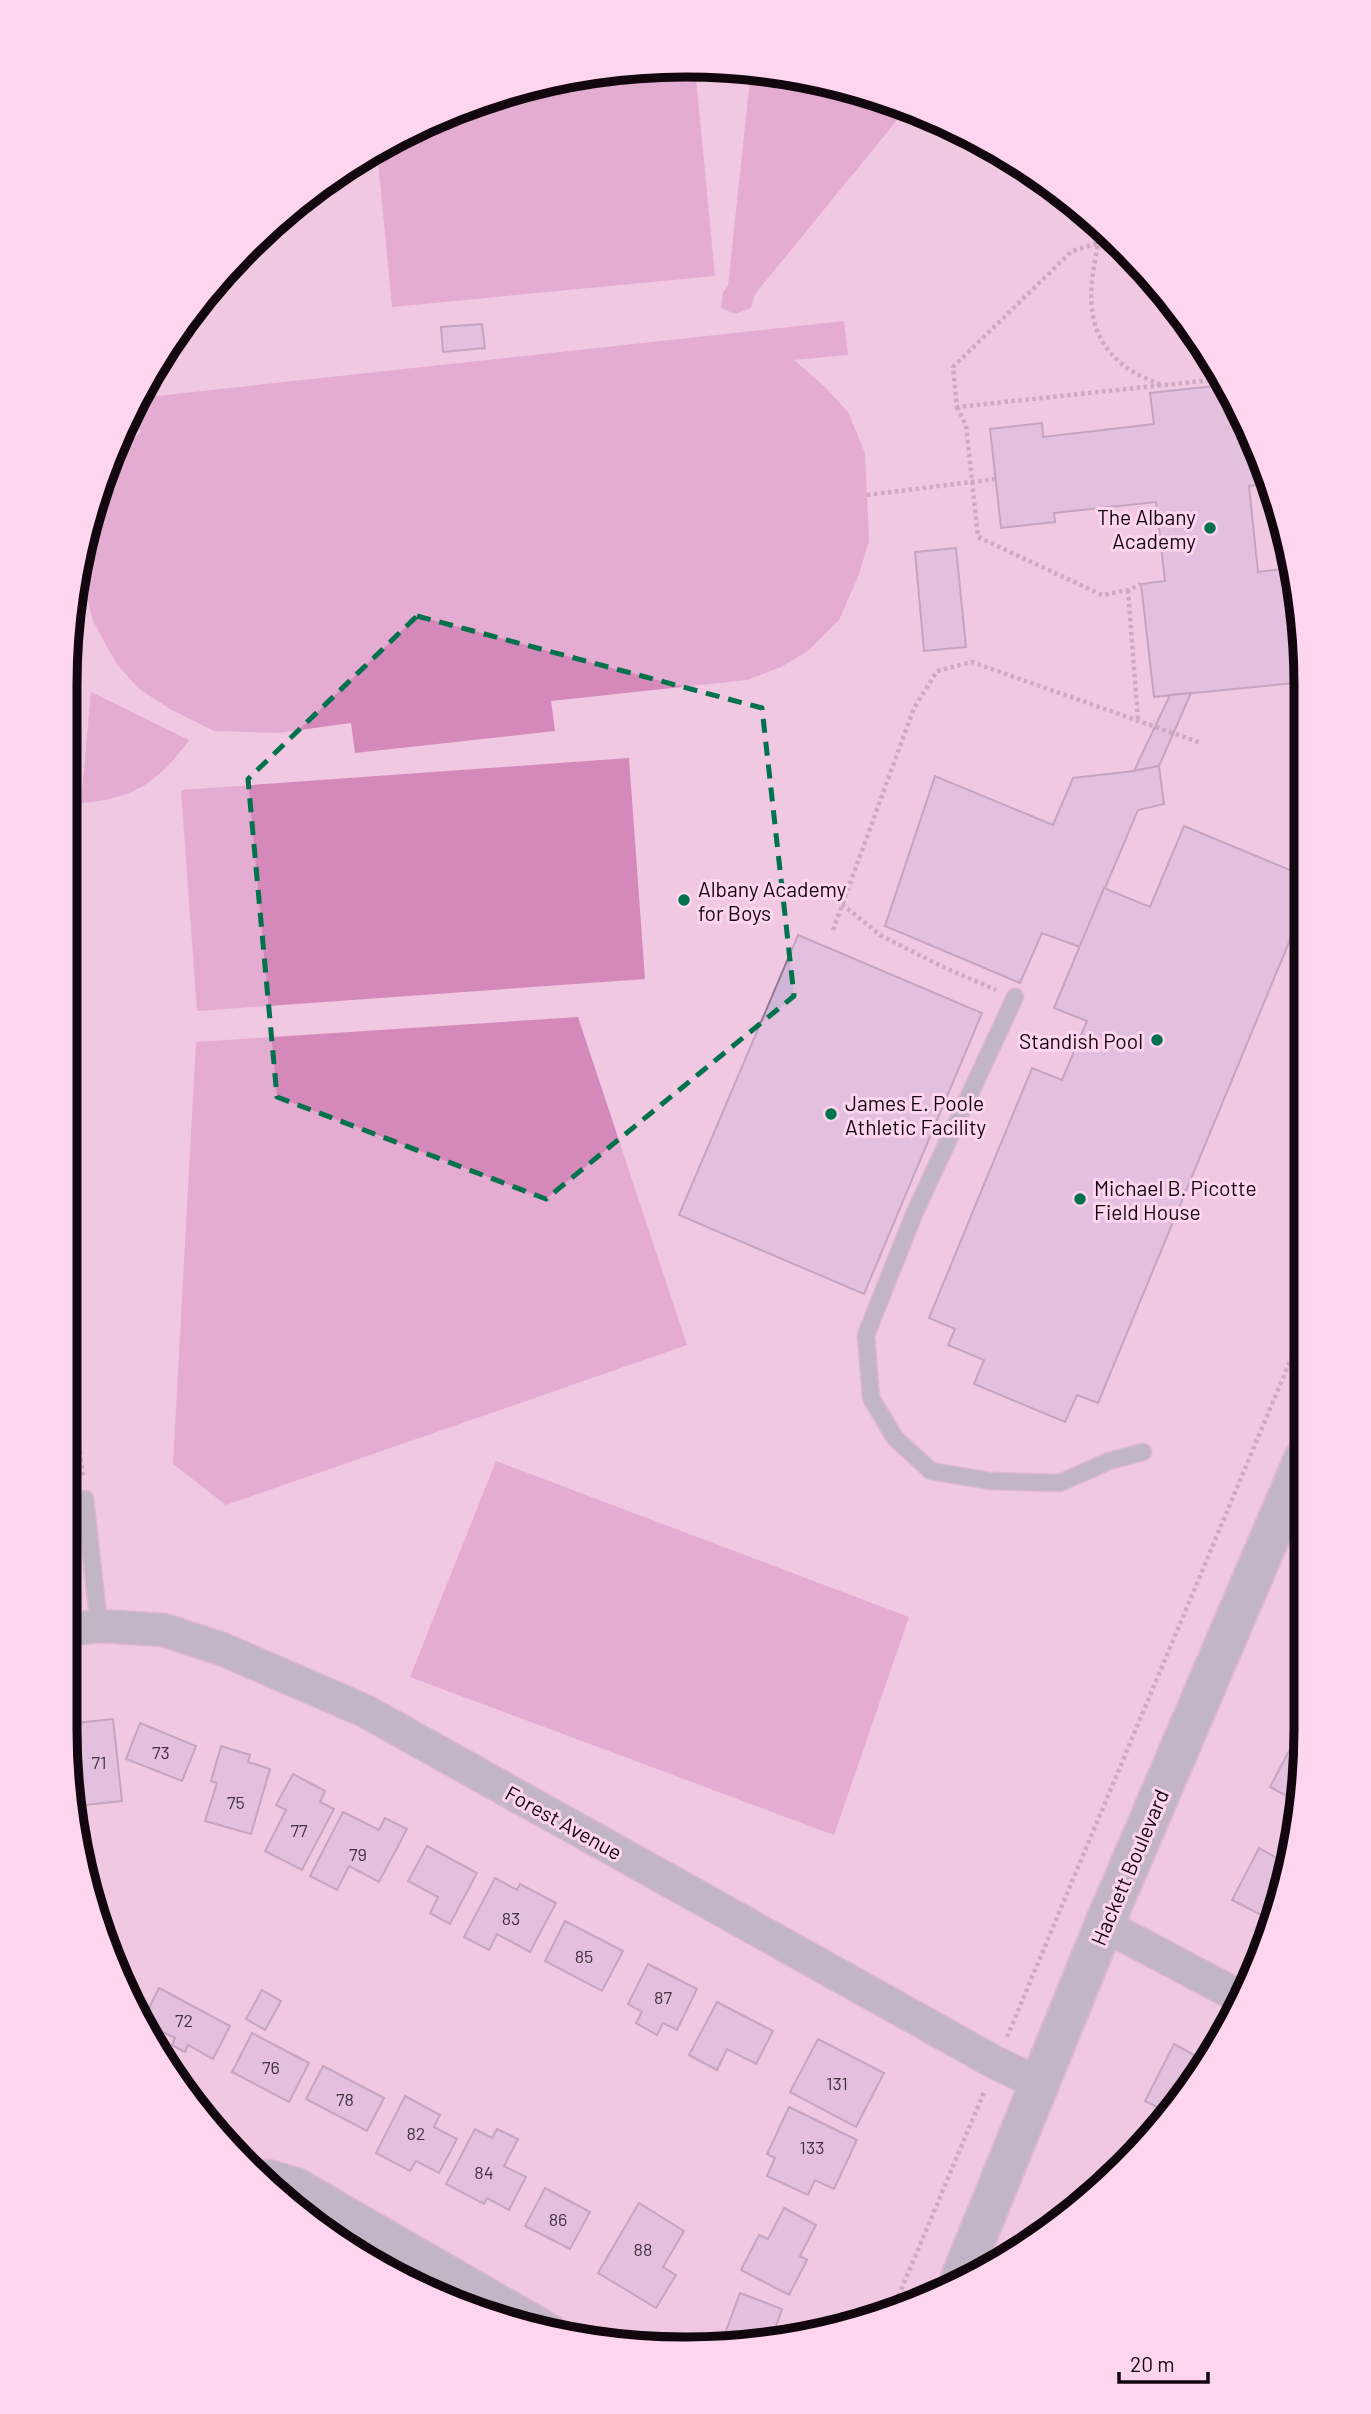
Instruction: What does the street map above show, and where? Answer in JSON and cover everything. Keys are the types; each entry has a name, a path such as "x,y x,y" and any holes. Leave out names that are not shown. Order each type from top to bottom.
{"street":[{"name":"Hackett Boulevard","path":"964,2269 1104,1925 1294,1503"},
{"name":"Forest Avenue","path":"77,1629 99,1626 164,1630 222,1650 365,1711 996,2063 1040,2084"},
{"path":"1104,1925 1233,1993"},
{"path":"276,2178 296,2184 522,2314"}],"lane":[{"path":"1015,997 915,1212 866,1335 871,1398 894,1438 931,1471 990,1481 1060,1483 1109,1461 1143,1452"},
{"path":"85,1499 99,1626"}],"path":[{"path":"1099,239 1095,244 1072,251 953,367 957,407 966,425 978,537 1102,595 1129,590 1141,584"},
{"path":"1099,240 1090,301 1096,330 1110,352 1128,369 1162,385"},
{"path":"957,407 1211,380"},
{"path":"867,495 995,480"},
{"path":"1129,590 1138,720"},
{"path":"832,930 914,709 937,671 972,662 1201,743"},
{"path":"842,904 880,935 941,966 1015,997"},
{"path":"897,2299 1294,1351"},
{"path":"77,1430 85,1499"}],"highlighted area":[{"path":"417,616 762,708 794,996 546,1199 277,1097 248,779"}],"shaded area":[{"path":"696,77 715,276 392,307 378,161 453,123 528,98 606,82"},
{"path":"750,80 843,98 900,116 755,294 751,308 735,314 721,308 723,292 728,286"},
{"path":"844,321 848,355 794,360 848,412 865,453 869,541 858,577 839,620 808,651 781,667 747,680 551,701 555,731 355,753 351,723 278,733 214,731 170,709 138,688 116,663 93,621 85,589 109,490 126,447 142,430 133,430 151,397"},
{"path":"91,692 189,740 167,767 143,786 116,797 81,803"},
{"path":"629,758 645,979 197,1011 181,790"},
{"path":"578,1017 687,1345 226,1505 173,1464 196,1042"},
{"path":"496,1461 909,1617 834,1835 410,1677"}],"building":[{"path":"482,324 485,348 443,352 441,327"},
{"path":"1215,386 1231,416 1260,485 1249,486 1258,572 1282,569 1294,683 1154,697 1141,584 1165,581 1156,502 1054,513 1055,522 1001,528 990,429 1042,423 1043,437 1154,424 1150,393"},
{"path":"956,548 966,647 924,651 915,552"},
{"path":"1191,693 1159,766 1134,771 1170,695"},
{"name":"Albany Academy for Boys","path":"1159,766 1164,804 1138,810 1080,947 1042,933 1020,983 885,926 935,776 1053,825 1073,778"},
{"name":"Michael B. Picotte Field House","path":"1184,826 1294,872 1294,930 1098,1403 1077,1395 1065,1422 974,1384 984,1360 948,1345 955,1329 929,1318 1032,1068 1062,1080 1087,1021 1054,1008 1104,888 1150,907"},
{"name":"James E. Poole Athletic Facility","path":"798,935 982,1013 864,1294 679,1215"},
{"path":"113,1719 122,1801 85,1805 77,1723"},
{"path":"140,1723 196,1746 182,1781 126,1759"},
{"path":"1294,1742 1290,1798 1270,1787"},
{"path":"221,1746 250,1755 248,1762 270,1769 251,1834 205,1821 217,1783 211,1781"},
{"path":"293,1774 325,1791 320,1802 334,1809 302,1870 265,1851 286,1810 276,1805"},
{"path":"343,1812 379,1830 385,1818 407,1829 379,1882 349,1866 337,1890 310,1876"},
{"path":"427,1846 477,1873 450,1924 430,1913 438,1897 408,1881"},
{"path":"1259,1848 1279,1859 1264,1917 1232,1900"},
{"path":"495,1878 517,1890 520,1884 556,1903 530,1952 497,1934 489,1950 464,1937"},
{"path":"565,1921 623,1951 602,1991 545,1961"},
{"path":"648,1964 697,1989 677,2030 663,2023 657,2035 636,2023 642,2012 628,2004"},
{"path":"159,1988 230,2026 213,2059 188,2045 185,2052 172,2045 175,2038 157,2029 147,2011"},
{"path":"262,1990 281,2001 265,2030 246,2019"},
{"path":"717,2002 773,2031 756,2064 727,2049 717,2070 689,2055"},
{"path":"252,2033 309,2063 289,2102 232,2072"},
{"path":"818,2039 884,2073 856,2127 790,2092"},
{"path":"1174,2044 1197,2057 1160,2109 1145,2101"},
{"path":"323,2066 384,2098 367,2131 306,2099"},
{"path":"405,2096 440,2115 434,2127 457,2139 439,2173 416,2161 410,2171 376,2153"},
{"path":"789,2107 857,2140 834,2189 815,2180 808,2195 767,2176 775,2158 767,2154"},
{"path":"475,2129 492,2138 497,2129 518,2139 504,2166 526,2177 509,2210 487,2198 484,2204 446,2184"},
{"path":"545,2188 590,2212 570,2249 525,2226"},
{"path":"639,2203 684,2231 663,2267 676,2275 656,2308 598,2273"},
{"path":"784,2208 816,2225 800,2256 807,2260 789,2295 741,2270 759,2235 768,2239"},
{"path":"740,2293 782,2309 774,2330 724,2336"}],"place":[{"name":"The Albany Academy","path":"1210,528"},
{"name":"Albany Academy for Boys","path":"684,900"},
{"name":"Standish Pool","path":"1157,1040"},
{"name":"James E. Poole Athletic Facility","path":"831,1114"},
{"name":"Michael B. Picotte Field House","path":"1080,1199"}]}
